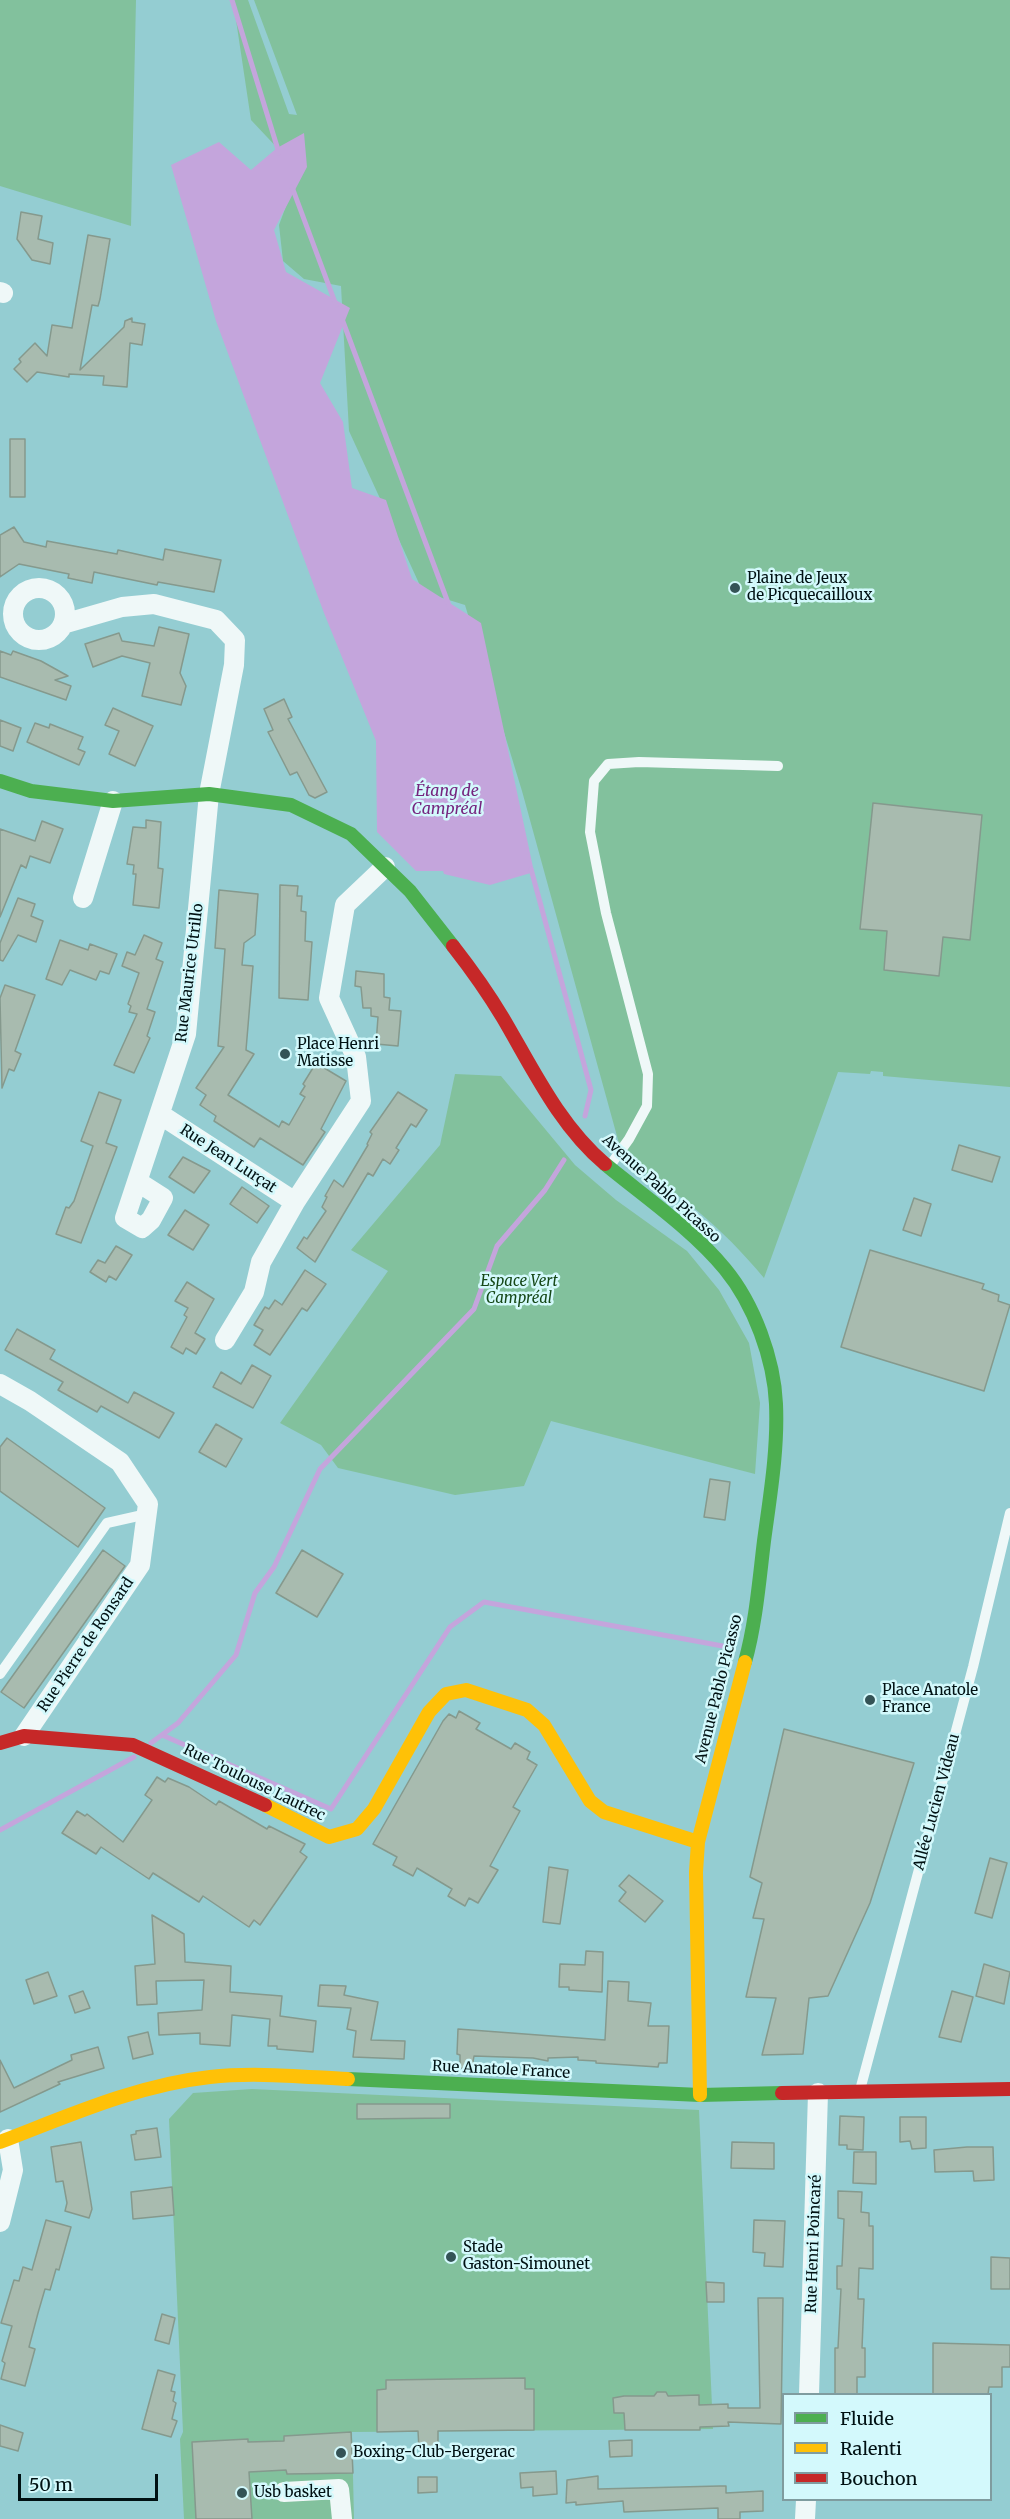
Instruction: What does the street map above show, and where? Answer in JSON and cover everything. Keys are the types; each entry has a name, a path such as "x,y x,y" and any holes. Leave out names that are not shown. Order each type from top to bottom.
{"street":[{"name":"Rue Maurice Utrillo","path":"63,624 122,608 154,604 216,620 235,640 234,665 209,794 186,1034 138,1182"},
{"name":"Avenue Pablo Picasso","path":"0,781 32,791 113,801 209,794 291,805 351,834 410,891 466,962 562,1116 609,1167 682,1228 725,1269 749,1305 768,1360 776,1404 773,1467 753,1633 698,1842 696,1872 700,2095"},
{"path":"83,898 113,801"},
{"path":"225,1340 254,1292 261,1262 295,1202 361,1101 356,1057 329,998 345,905 385,867"},
{"name":"Rue Jean Lurçat","path":"161,1115 295,1202"},
{"name":"Rue Pierre de Ronsard","path":"0,1384 30,1401 120,1462 148,1503 140,1565 24,1736"},
{"name":"Rue Toulouse Lautrec","path":"24,1736 133,1745 208,1777 329,1837 357,1829 374,1809 429,1712 446,1694 466,1690 527,1710 543,1725 590,1801 604,1812 698,1842"},
{"path":"0,1743 24,1736"},
{"name":"Rue Anatole France","path":"4,2140 64,2115 129,2094 207,2077 269,2076 700,2095 860,2090 1010,2089"},
{"name":"Rue Henri Poincaré","path":"809,2393 818,2092"},
{"path":"0,2222 13,2170 4,2140"},
{"path":"284,2492 339,2489 342,2519"},
{"path":"805,2519 806,2501"}],"lane":[{"path":"609,1167 629,1140 647,1106 648,1074 606,913 590,832 594,781 608,764 639,762 778,766"},
{"name":"Allée Lucien Videau","path":"860,2090 970,1678 1010,1513"},
{"path":"0,1674 106,1523 147,1514"}],"green space":[{"path":"0,0 136,0 131,226 0,186"},
{"name":"Plaine de Jeux de Picquecailloux","path":"233,0 248,0 289,114 297,115 254,0 1010,0 1010,1087 883,1076 883,1072 871,1071 870,1074 838,1072 764,1278 732,1242 699,1212 623,1158 522,791 465,605 423,592 349,431 341,286 304,279 283,261 279,225 299,171 251,120"},
{"name":"Espace Vert Campréal","path":"455,1074 501,1076 575,1165 616,1200 687,1251 719,1290 749,1343 760,1403 755,1474 551,1421 524,1486 455,1495 338,1468 321,1445 280,1423 388,1271 351,1250 440,1145"},
{"path":"252,2089 699,2110 713,2429 352,2432 354,2519 184,2519 180,2439 183,2432 169,2119 193,2093"}],"water":[{"name":"Étang de Campréal","path":"304,133 307,167 274,230 286,272 350,308 320,383 343,422 352,488 386,500 412,579 481,623 534,872 490,885 444,874 443,871 416,871 377,832 376,741 324,613 216,321 171,165 219,142 251,170 277,148"}],"building":[{"path":"21,212 42,216 38,239 53,243 50,264 32,260 17,239"},
{"path":"88,235 110,239 100,299 98,306 92,305 80,370 124,327 125,321 132,318 132,322 145,324 142,345 130,343 127,387 103,385 104,376 69,374 69,377 37,372 27,382 14,369 21,362 19,359 35,343 47,356 52,325 72,328"},
{"path":"10,439 25,439 25,497 10,497"},
{"path":"14,527 24,542 46,547 47,541 117,554 118,550 163,560 165,549 221,560 214,592 158,582 157,585 94,572 92,583 68,578 69,574 19,564 0,577 0,535"},
{"path":"159,627 189,634 180,673 186,686 181,705 142,696 150,663 122,656 93,667 85,644 119,633 122,641 154,646"},
{"path":"0,651 11,655 13,651 41,661 68,676 55,680 71,686 66,700 0,677"},
{"path":"284,699 292,717 288,719 327,792 315,798 309,795 297,772 290,775 268,732 273,730 264,709"},
{"path":"113,708 153,726 135,766 109,754 119,731 105,725"},
{"path":"0,720 21,728 13,751 0,746"},
{"path":"35,723 49,728 50,724 83,737 78,749 85,752 79,765 27,742"},
{"path":"873,803 982,815 970,940 943,937 939,976 884,970 887,931 860,929"},
{"path":"146,820 161,822 158,868 163,869 159,908 133,905 136,874 133,874 134,865 127,864 133,827 146,828"},
{"path":"42,821 63,829 50,863 30,856 26,868 21,865 0,917 0,829 35,841"},
{"path":"280,885 298,886 297,896 302,896 301,911 306,912 305,941 312,942 308,1000 279,998"},
{"path":"219,890 258,894 255,935 244,943 242,965 253,966 246,1050 254,1054 228,1095 279,1127 282,1121 289,1125 305,1097 300,1094 305,1086 303,1084 316,1063 346,1081 321,1129 325,1132 303,1165 260,1138 254,1147 214,1121 216,1116 200,1105 206,1095 196,1088 224,1047 218,1046 225,949 215,948"},
{"path":"18,898 35,904 31,916 43,921 36,942 18,935 3,961 0,960 0,943"},
{"path":"144,935 162,943 156,959 163,962 147,1009 155,1012 147,1036 150,1038 134,1073 114,1065 137,1014 129,1012 131,1006 128,1004 139,973 122,966 127,952 135,955"},
{"path":"60,940 88,950 90,944 117,954 109,974 100,971 96,980 70,970 62,985 46,979"},
{"path":"356,971 384,974 384,997 390,998 389,1010 401,1011 398,1046 376,1044 378,1017 371,1016 371,1008 363,1008 361,987 355,986"},
{"path":"5,985 35,995 15,1051 21,1054 14,1071 9,1069 2,1088 0,998"},
{"path":"99,1092 121,1100 106,1143 117,1147 81,1243 56,1234 66,1207 69,1208 74,1201 93,1146 81,1141"},
{"path":"398,1092 427,1110 416,1127 411,1124 396,1148 399,1150 390,1164 383,1159 373,1176 368,1173 315,1262 297,1248 304,1237 307,1239 326,1211 322,1207 334,1180 343,1187 368,1145 372,1134 370,1132"},
{"path":"959,1145 1000,1157 992,1182 952,1170"},
{"path":"183,1157 210,1171 194,1193 169,1177"},
{"path":"242,1187 269,1206 257,1223 230,1204"},
{"path":"914,1198 931,1204 921,1236 903,1230"},
{"path":"185,1210 209,1225 193,1250 168,1235"},
{"path":"116,1246 132,1255 116,1280 109,1276 106,1282 90,1272 98,1260 105,1263"},
{"path":"870,1250 984,1284 982,1289 999,1295 998,1301 1010,1305 984,1391 841,1347"},
{"path":"305,1270 326,1284 307,1311 302,1308 270,1355 254,1345 263,1330 254,1325 265,1307 269,1309 275,1300 282,1305"},
{"path":"187,1282 214,1299 195,1333 205,1339 196,1354 186,1348 183,1354 171,1347 187,1317 184,1315 188,1308 175,1301"},
{"path":"17,1329 55,1350 50,1359 128,1403 134,1392 174,1413 159,1438 101,1406 97,1412 58,1390 63,1382 5,1350"},
{"path":"252,1365 271,1376 253,1408 213,1387 221,1372 241,1384"},
{"path":"216,1424 242,1439 226,1467 199,1452"},
{"path":"7,1438 105,1508 78,1547 0,1491 0,1447"},
{"path":"710,1479 730,1482 725,1520 704,1517"},
{"path":"103,1550 125,1566 24,1708 1,1692"},
{"path":"302,1550 343,1574 317,1617 276,1593"},
{"path":"459,1711 480,1723 476,1729 511,1749 515,1743 530,1752 527,1759 537,1765 513,1807 520,1811 490,1866 498,1870 478,1903 469,1898 465,1906 448,1896 452,1889 417,1868 413,1876 393,1865 397,1857 373,1844 443,1721 449,1714 456,1718"},
{"path":"784,1729 914,1763 870,1903 828,1996 809,1998 803,2054 762,2055 776,1998 746,1997 764,1919 753,1918 762,1883 750,1877"},
{"path":"157,1777 165,1782 168,1778 189,1787 216,1805 219,1801 267,1829 269,1826 305,1844 300,1852 307,1857 260,1925 254,1920 249,1927 203,1896 199,1902 153,1873 149,1879 101,1847 96,1854 62,1833 77,1811 85,1816 87,1814 123,1842 152,1800 145,1795"},
{"path":"990,1858 1007,1863 992,1918 975,1913"},
{"path":"549,1867 568,1870 560,1924 543,1922"},
{"path":"629,1875 663,1901 645,1922 619,1901 626,1892 619,1886"},
{"path":"152,1915 184,1934 185,1962 231,1966 230,1992 282,1996 280,2016 316,2021 313,2052 268,2046 270,2019 232,2015 230,2046 200,2044 200,2033 159,2035 158,2013 202,2010 204,1980 156,1981 157,2004 137,2005 135,1966 155,1964"},
{"path":"586,1951 603,1952 602,1992 569,1990 569,1987 559,1987 560,1964 585,1965"},
{"path":"984,1964 1010,1972 1004,2004 976,1996"},
{"path":"48,1972 57,1996 34,2004 26,1980"},
{"path":"608,1981 629,1982 628,2001 651,2003 648,2026 669,2026 667,2063 659,2063 658,2067 596,2063 596,2061 578,2060 578,2057 548,2058 548,2061 533,2058 474,2056 472,2068 460,2068 460,2055 457,2054 458,2029 605,2040"},
{"path":"320,1985 346,1986 344,1995 378,2002 371,2040 405,2041 404,2059 353,2057 356,2031 347,2029 351,2008 318,2006"},
{"path":"83,1991 90,2008 75,2013 69,1996"},
{"path":"952,1991 973,1997 961,2042 939,2037"},
{"path":"148,2032 153,2054 133,2059 128,2037"},
{"path":"98,2047 104,2068 58,2082 60,2084 0,2112 0,2060 14,2088 72,2060 71,2055"},
{"path":"357,2104 450,2104 450,2118 357,2119"},
{"path":"840,2116 864,2117 863,2150 847,2149 847,2145 839,2145"},
{"path":"900,2117 926,2117 926,2148 912,2149 910,2141 900,2142"},
{"path":"157,2128 161,2157 135,2160 131,2135 136,2134 136,2131"},
{"path":"81,2142 92,2209 89,2218 65,2211 67,2203 63,2181 56,2182 51,2147"},
{"path":"732,2142 774,2143 774,2169 731,2168"},
{"path":"993,2147 994,2180 974,2181 973,2171 935,2172 934,2150"},
{"path":"854,2152 876,2152 876,2184 853,2183"},
{"path":"172,2187 174,2215 133,2219 131,2192"},
{"path":"838,2191 862,2192 861,2212 869,2213 869,2226 873,2226 873,2269 859,2268 858,2299 864,2299 862,2348 865,2348 865,2377 857,2377 857,2393 835,2393 835,2348 838,2348 841,2289 837,2289 837,2266 842,2266 844,2219 838,2218"},
{"path":"46,2220 71,2227 59,2270 56,2269 50,2290 45,2289 38,2313 29,2347 35,2349 25,2386 1,2379 5,2363 2,2361 12,2326 1,2323 14,2280 19,2281 23,2267 32,2270"},
{"path":"754,2220 785,2221 783,2267 764,2266 765,2253 753,2252"},
{"path":"991,2257 1010,2258 1010,2289 991,2289"},
{"path":"706,2282 724,2283 724,2302 707,2302"},
{"path":"758,2298 783,2298 781,2424 728,2422 729,2426 700,2427 700,2430 625,2430 624,2413 614,2413 613,2398 654,2396 657,2392 666,2392 668,2396 699,2395 699,2405 728,2404 728,2408 760,2408"},
{"path":"162,2314 175,2318 169,2344 155,2340"},
{"path":"933,2343 1010,2345 1010,2367 1002,2367 1002,2387 989,2387 988,2393 933,2393"},
{"path":"158,2370 175,2375 171,2391 175,2392 173,2401 176,2403 172,2419 177,2421 171,2437 142,2429"},
{"path":"525,2378 525,2389 534,2389 534,2430 438,2431 438,2448 419,2449 418,2431 377,2432 377,2390 386,2389 386,2380"},
{"path":"0,2425 23,2433 18,2451 0,2446"},
{"name":"Usb basket","path":"351,2432 353,2473 287,2474 286,2470 249,2472 252,2519 196,2519 192,2442 248,2439 248,2442 284,2441 284,2436"},
{"path":"632,2440 632,2456 610,2457 609,2441"},
{"path":"556,2471 557,2494 533,2496 533,2487 521,2488 520,2473"},
{"path":"598,2476 598,2489 726,2486 726,2493 763,2491 763,2511 740,2512 740,2519 718,2519 718,2508 624,2512 623,2501 576,2505 576,2502 566,2503 567,2480"},
{"path":"418,2477 437,2477 437,2492 418,2493"}],"waterway":[{"path":"232,0 279,153"},
{"path":"292,187 336,305"},
{"path":"342,319 450,608"},
{"path":"531,869 591,1090 585,1116"},
{"path":"151,1743 178,1723 236,1655 255,1593 274,1567 320,1469 474,1309 497,1246 545,1190 564,1160"},
{"path":"162,1735 331,1809 450,1627 484,1602 728,1647"},
{"path":"0,1830 134,1757"}],"traffic: fast":[{"path":"0,781 31,791 113,801 209,794 291,805 351,834 410,891 453,946"},
{"path":"605,1164 698,1240 725,1269 745,1299 767,1351 776,1404 775,1456 757,1602 745,1662"},
{"path":"348,2079 700,2095 782,2093"}],"traffic: slow":[{"path":"700,2095 696,1872 698,1842 745,1662"},
{"path":"265,1805 329,1837 357,1829 374,1809 429,1712 446,1694 466,1690 527,1710 544,1725 590,1801 604,1812 698,1842"},
{"path":"0,2142 129,2094 183,2081 245,2075 348,2079"}],"traffic: jam":[{"path":"453,946 491,999 560,1114 589,1149 605,1164"},
{"path":"0,1743 24,1736 133,1745 265,1805"},
{"path":"782,2093 1010,2089"}],"place":[{"name":"Plaine de Jeux de Picquecailloux","path":"735,588"},
{"name":"Place Henri Matisse","path":"285,1054"},
{"name":"Place Anatole France","path":"870,1700"},
{"name":"Stade Gaston-Simounet","path":"451,2257"},
{"name":"Boxing-Club-Bergerac","path":"341,2453"},
{"name":"Usb basket","path":"242,2493"}]}
